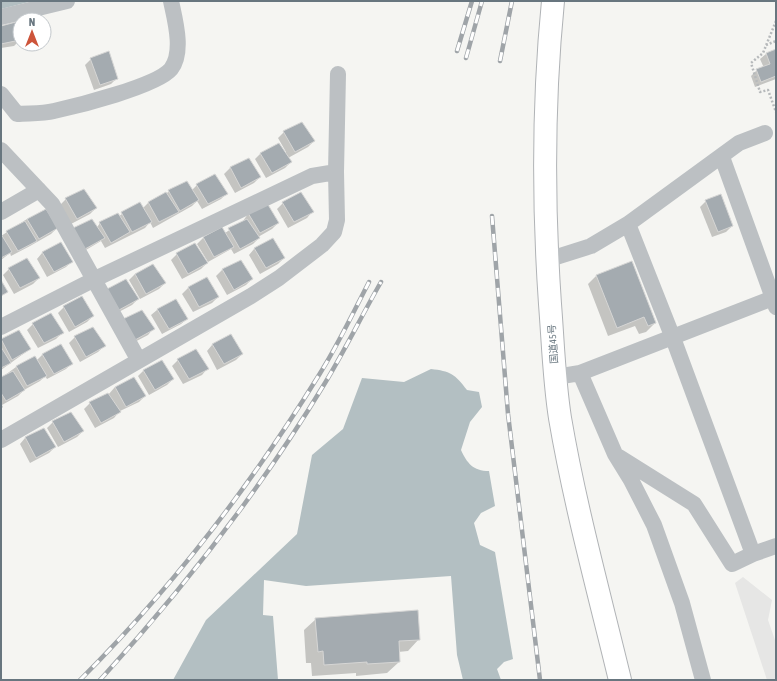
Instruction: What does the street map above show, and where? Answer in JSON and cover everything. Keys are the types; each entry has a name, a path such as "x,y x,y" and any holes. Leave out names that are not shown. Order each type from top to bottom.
{"highway":[{"name":"国道45号","path":"553,1 547,60 545,142 547,260 556,377 560,417 572,480 620,680"}],"street":[{"path":"1,16 67,1"},
{"path":"1,94 17,114 52,112 145,86 170,69 178,51 177,28 171,1"},
{"path":"1,440 138,359 251,296 279,278 322,245 334,232 336,226 338,74"},
{"path":"547,260 591,246 628,224 722,157 739,143 765,133"},
{"path":"1,150 52,204 95,279 138,359"},
{"path":"556,377 580,373 673,338 774,303 722,157"},
{"path":"1,327 95,279 312,176 336,172"},
{"path":"1,212 40,190"},
{"path":"628,224 673,338 753,554"},
{"path":"580,373 615,454 631,480 654,525 682,603 703,680"},
{"path":"615,454 694,504 732,564 753,554 776,546"}],"path":[{"path":"776,21 762,53 751,63 760,92 768,90 776,112"},
{"path":"766,45 776,41"}],"shaded area":[{"path":"1,1 33,1 1,9"},
{"path":"431,369 448,372 459,380 467,390 479,392 482,407 470,422 461,450 468,462 475,468 483,471 489,471 495,506 481,513 474,523 480,545 495,552 513,659 504,662 497,669 501,680 463,680 457,655 451,576 306,586 264,580 263,615 273,616 278,680 173,680 206,620 297,534 312,455 343,429 362,378 404,382"},
{"path":"743,577 772,600 768,620 776,643 776,680 767,680 735,583"}],"building":[{"path":"12,23 12,42 1,44 1,26"},
{"path":"776,49 776,76 761,82 756,69 770,64 766,53"},
{"path":"109,51 118,79 100,85 90,58"},
{"path":"302,122 315,141 295,152 283,131"},
{"path":"279,143 292,162 272,173 260,153"},
{"path":"249,158 261,177 241,188 230,167"},
{"path":"215,174 228,194 208,204 196,184"},
{"path":"187,181 199,200 180,211 168,190"},
{"path":"84,189 97,208 77,219 65,198"},
{"path":"166,192 179,212 159,222 148,202"},
{"path":"301,192 314,212 294,222 282,202"},
{"path":"721,194 733,226 718,232 705,200"},
{"path":"140,202 152,222 132,232 121,212"},
{"path":"267,203 279,223 260,233 248,213"},
{"path":"46,209 58,228 39,239 27,219"},
{"path":"118,213 130,232 111,243 99,222"},
{"path":"92,219 105,238 85,249 73,228"},
{"path":"247,219 260,238 240,249 228,228"},
{"path":"25,221 37,241 18,251 6,231"},
{"path":"222,227 234,247 214,257 203,237"},
{"path":"1,234 12,252 1,258"},
{"path":"273,238 285,258 266,268 254,248"},
{"path":"61,242 73,262 54,272 42,252"},
{"path":"195,243 208,263 188,274 176,253"},
{"path":"27,258 40,278 20,288 8,268"},
{"path":"241,260 253,279 234,290 222,269"},
{"path":"632,261 656,323 648,326 644,317 617,328 596,275"},
{"path":"153,264 166,283 146,294 135,274"},
{"path":"207,277 219,297 199,307 188,287"},
{"path":"126,279 139,299 119,310 107,289"},
{"path":"1,280 8,292 1,296"},
{"path":"82,296 94,316 75,327 63,306"},
{"path":"176,299 188,319 169,329 157,309"},
{"path":"142,310 155,329 135,340 123,319"},
{"path":"51,313 64,333 44,343 32,323"},
{"path":"93,327 106,346 86,357 74,336"},
{"path":"19,330 31,349 12,360 1,339"},
{"path":"231,334 243,354 224,364 212,344"},
{"path":"61,344 73,364 54,374 42,354"},
{"path":"1,347 11,363 1,368"},
{"path":"196,349 209,369 189,379 177,359"},
{"path":"35,356 47,376 27,386 16,366"},
{"path":"162,360 174,379 155,390 143,370"},
{"path":"13,371 25,390 6,401 1,393 1,377"},
{"path":"134,377 146,396 126,407 115,387"},
{"path":"108,393 121,412 101,423 89,402"},
{"path":"71,412 84,431 64,442 52,421"},
{"path":"44,428 56,447 36,458 25,437"},
{"path":"418,610 420,640 399,641 400,662 367,664 367,662 324,665 323,651 318,652 315,618"}],"railway":[{"path":"457,51 472,1"},
{"path":"466,58 482,1"},
{"path":"500,61 512,1"},
{"path":"492,216 508,414 540,680"},
{"path":"80,680 147,609 238,496 293,416 326,364 369,282"},
{"path":"100,680 162,610 191,574 220,537 275,461 340,358 381,282"}]}
